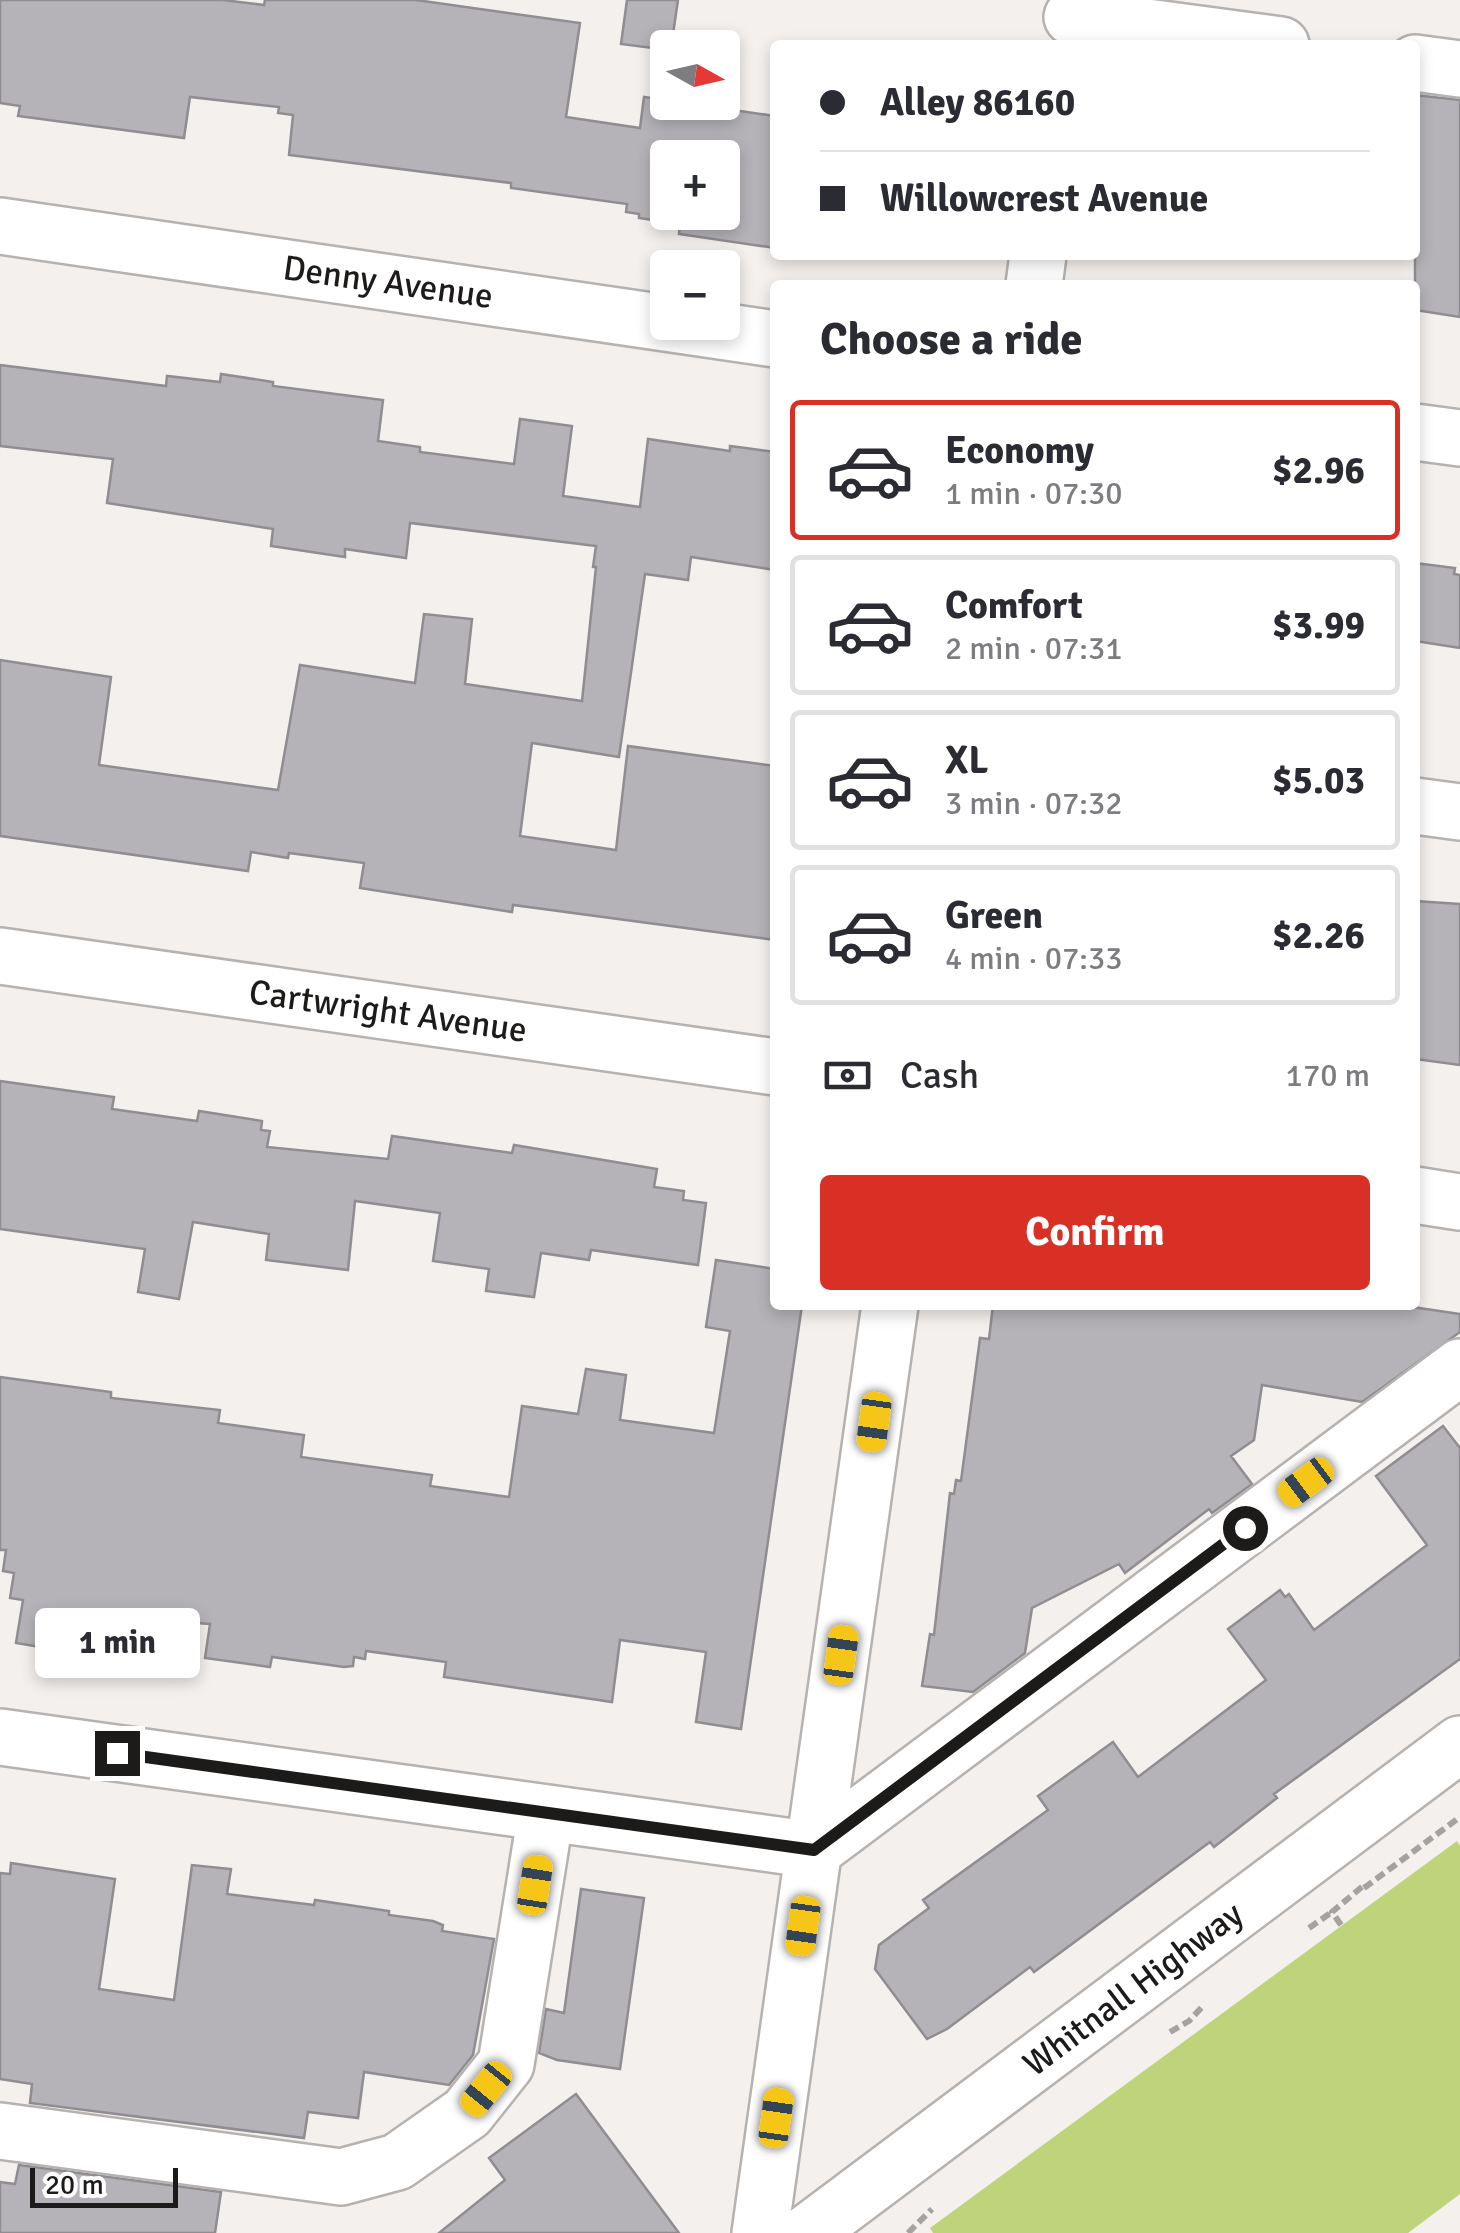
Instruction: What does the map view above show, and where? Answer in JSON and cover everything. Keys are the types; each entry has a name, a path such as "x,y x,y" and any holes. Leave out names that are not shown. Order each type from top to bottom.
{"street":[{"path":"1071,21 1237,40"},
{"path":"1420,64 1460,69"},
{"name":"Denny Avenue","path":"0,226 770,338"},
{"path":"1420,433 1460,438"},
{"path":"1420,807 1460,812"},
{"name":"Cartwright Avenue","path":"0,956 770,1066"},
{"path":"1420,1196 1460,1202"},
{"path":"760,2233 889,1310"},
{"path":"0,1737 814,1850 1460,1367"},
{"name":"Whitnall Highway","path":"807,2233 1460,1744"},
{"path":"0,2131 341,2177 397,2162 467,2113 506,2064 546,1814"}],"path":[{"path":"1364,1888 1460,1818"}],"green space":[{"path":"1457,1841 1460,2194 1408,2233 933,2233 930,2228"}],"building":[{"path":"0,0 223,0 264,5 265,0 416,0 580,23 566,117 640,128 644,97 650,98 650,120 740,120 740,111 770,115 770,247 679,234 679,230 740,230 740,140 650,140 650,220 626,212 627,204 511,188 511,183 289,155 293,115 278,113 279,107 190,97 184,138 18,116 20,106 0,103"},
{"path":"627,0 678,0 674,30 650,30 650,48 621,44"},
{"path":"1420,96 1460,100 1460,317 1420,311 1420,280 1415,280 1415,260 1420,260"},
{"path":"0,365 166,386 167,376 220,382 221,374 273,382 273,386 383,400 378,441 420,447 420,452 514,464 520,419 572,426 563,496 640,507 648,439 730,451 730,446 770,451 770,569 691,557 688,580 645,574 619,757 532,743 520,836 616,850 628,746 770,765 770,939 513,905 512,912 360,888 364,863 251,852 248,871 0,836 0,660 111,677 99,765 278,790 300,665 415,683 424,614 472,619 465,684 582,701 596,546 410,523 406,558 345,549 345,557 271,546 273,529 107,503 113,459 0,446"},
{"path":"1420,564 1455,568 1454,574 1460,575 1460,648 1420,642"},
{"path":"1420,901 1460,904 1460,1065 1420,1060"},
{"path":"0,1081 114,1097 112,1109 197,1121 199,1111 262,1121 261,1130 270,1131 267,1147 388,1159 392,1136 512,1153 514,1145 657,1169 654,1187 684,1191 683,1200 706,1203 698,1265 591,1250 589,1260 541,1253 534,1297 486,1291 489,1269 433,1261 440,1213 355,1201 348,1270 266,1260 269,1234 193,1222 179,1299 138,1292 145,1249 0,1229"},
{"path":"716,1260 770,1268 770,1310 801,1310 741,1729 696,1722 706,1652 620,1640 612,1702 444,1677 446,1662 366,1651 365,1659 354,1657 353,1666 344,1667 272,1657 270,1667 205,1658 210,1624 81,1615 77,1653 16,1643 23,1600 10,1598 14,1573 3,1571 6,1550 0,1550 0,1377 111,1392 111,1398 220,1410 218,1423 304,1435 301,1457 432,1475 430,1486 509,1497 522,1406 578,1414 586,1369 626,1375 620,1420 714,1433 730,1331 706,1327"},
{"path":"1420,1308 1460,1314 1460,1332 1362,1402 1262,1385 1254,1440 1231,1456 1252,1484 1212,1513 1209,1509 1125,1573 1119,1564 1032,1608 1025,1653 973,1692 922,1686 930,1634 934,1635 950,1493 954,1494 956,1480 961,1481 980,1338 989,1339 992,1310"},
{"path":"1443,1426 1460,1448 1460,1659 1274,1794 1277,1798 1214,1847 1210,1842 1034,1972 1030,1967 947,2029 927,2039 875,1969 879,1945 929,1908 923,1900 1048,1810 1038,1796 1113,1742 1138,1777 1266,1680 1228,1629 1280,1590 1285,1597 1289,1594 1314,1630 1427,1545 1376,1476"},
{"path":"11,1863 115,1879 99,1989 174,2000 192,1865 231,1869 227,1894 314,1905 315,1900 389,1911 389,1915 433,1921 443,1925 442,1931 494,1939 473,2055 449,2085 364,2072 358,2118 308,2112 304,2138 30,2103 32,2084 0,2079 0,1873 10,1874"},
{"path":"581,1889 644,1898 620,2069 557,2060 539,2053 546,2009 564,2013"},
{"path":"576,2094 679,2233 439,2233 505,2180 489,2158"},
{"path":"19,2165 221,2192 215,2233 0,2233 0,2182 15,2184"}],"route":[{"path":"117,1753 814,1850 1245,1528"}]}
